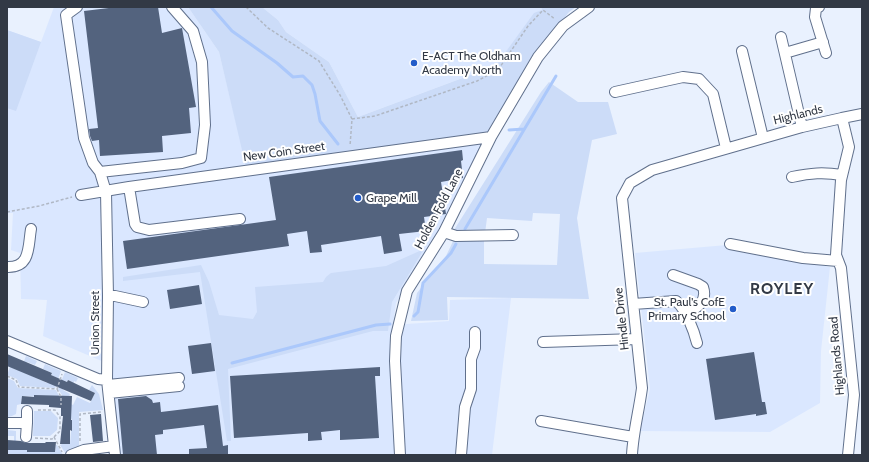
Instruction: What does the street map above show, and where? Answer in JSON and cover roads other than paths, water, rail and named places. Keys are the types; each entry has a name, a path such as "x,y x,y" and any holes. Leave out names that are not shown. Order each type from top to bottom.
{"street":[{"name":"Union Street","path":"77,7 66,15 84,138 93,163 100,172 106,192 108,386 114,451"},
{"path":"100,172 182,163 201,158 205,125 202,62 193,31 172,7"},
{"name":"Holden Fold Lane","path":"400,455 395,361 396,336 408,291 444,232 491,137 538,57 563,26 589,7"},
{"path":"817,12 826,54"},
{"path":"781,36 802,127"},
{"path":"785,53 823,42"},
{"path":"742,51 763,138"},
{"path":"615,92 683,77 699,79 713,94 726,148"},
{"name":"Highlands","path":"630,183 652,170 802,127 862,114"},
{"path":"730,244 803,258 837,258 842,176 849,147 842,118"},
{"name":"New Coin Street","path":"81,195 491,137"},
{"path":"792,177 812,172 827,172 842,176"},
{"name":"Hindle Drive","path":"630,183 622,198 642,388 633,437 632,455"},
{"path":"129,187 135,224 137,227 149,230 240,219"},
{"path":"7,267 15,267 24,261 27,256 31,229"},
{"path":"444,232 456,236 513,235"},
{"name":"Highlands Road","path":"837,258 842,276 854,395 848,455"},
{"path":"673,275 698,284 703,287 705,291 704,299 700,306 685,314"},
{"path":"108,296 143,302"},
{"path":"633,304 676,301 680,304 695,332 697,343"},
{"path":"461,455 465,407 471,389 471,359 475,348 475,332"},
{"path":"543,342 636,339"},
{"path":"7,341 98,379 108,386 179,382"},
{"path":"26,437 27,412"},
{"path":"541,421 633,437"},
{"path":"7,423 27,423"},
{"path":"75,453 114,451"}],"waterway":[{"path":"211,7 232,31 277,63 293,77 303,76 312,85 320,121 338,144"},
{"path":"465,229 556,76"},
{"path":"509,130 524,129"},
{"path":"414,316 418,312 423,283 451,253 456,244"},
{"path":"232,363 376,325 390,324"}],"place":[{"name":"E-ACT The Oldham Academy North","path":"414,63"},
{"name":"Grape Mill","path":"358,198"},
{"name":"St. Paul's CofE Primary School","path":"733,309"}],"district":[{"name":"ROYLEY","path":"782,289"}]}
